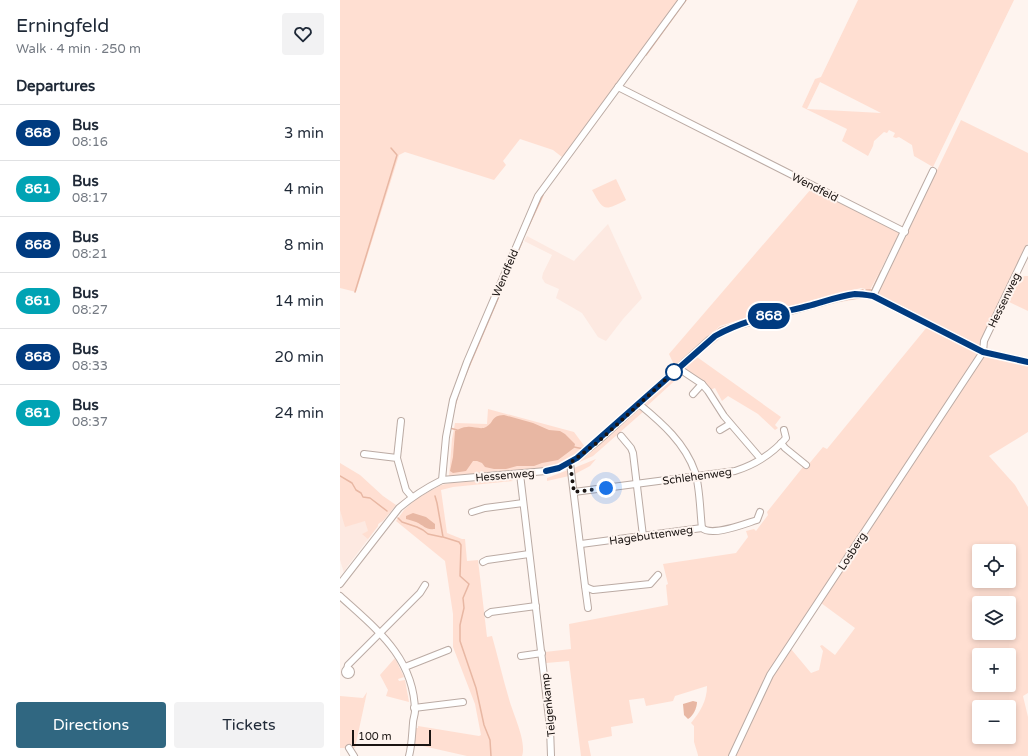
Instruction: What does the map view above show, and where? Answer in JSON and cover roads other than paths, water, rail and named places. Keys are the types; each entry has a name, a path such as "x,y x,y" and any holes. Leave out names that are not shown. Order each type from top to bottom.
{"street":[{"name":"Wendfeld","path":"442,480 446,437 455,395 467,362 538,196 682,0"},
{"name":"Wendfeld","path":"618,88 905,232"},
{"path":"873,296 933,171"},
{"name":"Hessenweg","path":"983,352 984,341 1028,249"},
{"name":"Hessenweg","path":"340,584 399,508 412,497 442,480 546,471 559,468 570,463 598,442 709,340 726,330 755,320 854,294 865,294 873,296 983,352 1028,362"},
{"name":"Losberg","path":"732,756 770,675 983,352"},
{"path":"678,368 702,384 730,424 760,458"},
{"path":"693,394 702,384"},
{"path":"639,404 662,422 686,453 696,477 702,528"},
{"path":"402,421 397,458 406,490 412,497"},
{"path":"720,430 730,424"},
{"path":"784,430 786,438 781,443 806,465"},
{"path":"621,436 632,450 643,536"},
{"name":"Schlehenweg","path":"574,492 735,471 748,466 773,451 781,443"},
{"path":"364,454 397,458"},
{"path":"570,463 587,587 588,608"},
{"name":"Telgenkamp","path":"520,474 542,653 551,737 551,756"},
{"path":"472,512 485,508 523,503"},
{"name":"Hagebuttenweg","path":"581,544 702,528 713,532 757,520 760,512"},
{"path":"483,562 487,560 530,554"},
{"path":"587,587 593,590 650,584 658,575"},
{"path":"347,669 348,665 420,594 425,585"},
{"path":"340,596 380,633 395,650 405,667 412,688 414,708 412,740 409,756"},
{"path":"488,614 491,612 536,606"},
{"path":"405,667 448,650"},
{"path":"521,656 542,653"},
{"path":"414,708 463,702"},
{"path":"349,748 354,756"}],"waterway":[{"path":"646,55 686,0"},
{"path":"355,292 397,155 391,148"},
{"path":"525,234 543,195"},
{"path":"465,376 522,242"},
{"path":"866,290 872,290 881,271"},
{"path":"707,338 720,328 761,315 863,290"},
{"path":"454,409 459,391"},
{"path":"450,428 457,430"},
{"path":"574,447 584,449"},
{"path":"340,476 352,483 363,497 370,498 387,511"},
{"path":"435,496 443,537 459,542 461,545 460,576 469,584 463,598 464,608 460,625 460,641 476,688 484,725 490,740 491,756"},
{"path":"398,518 402,522 417,527 428,534 442,537"}]}
